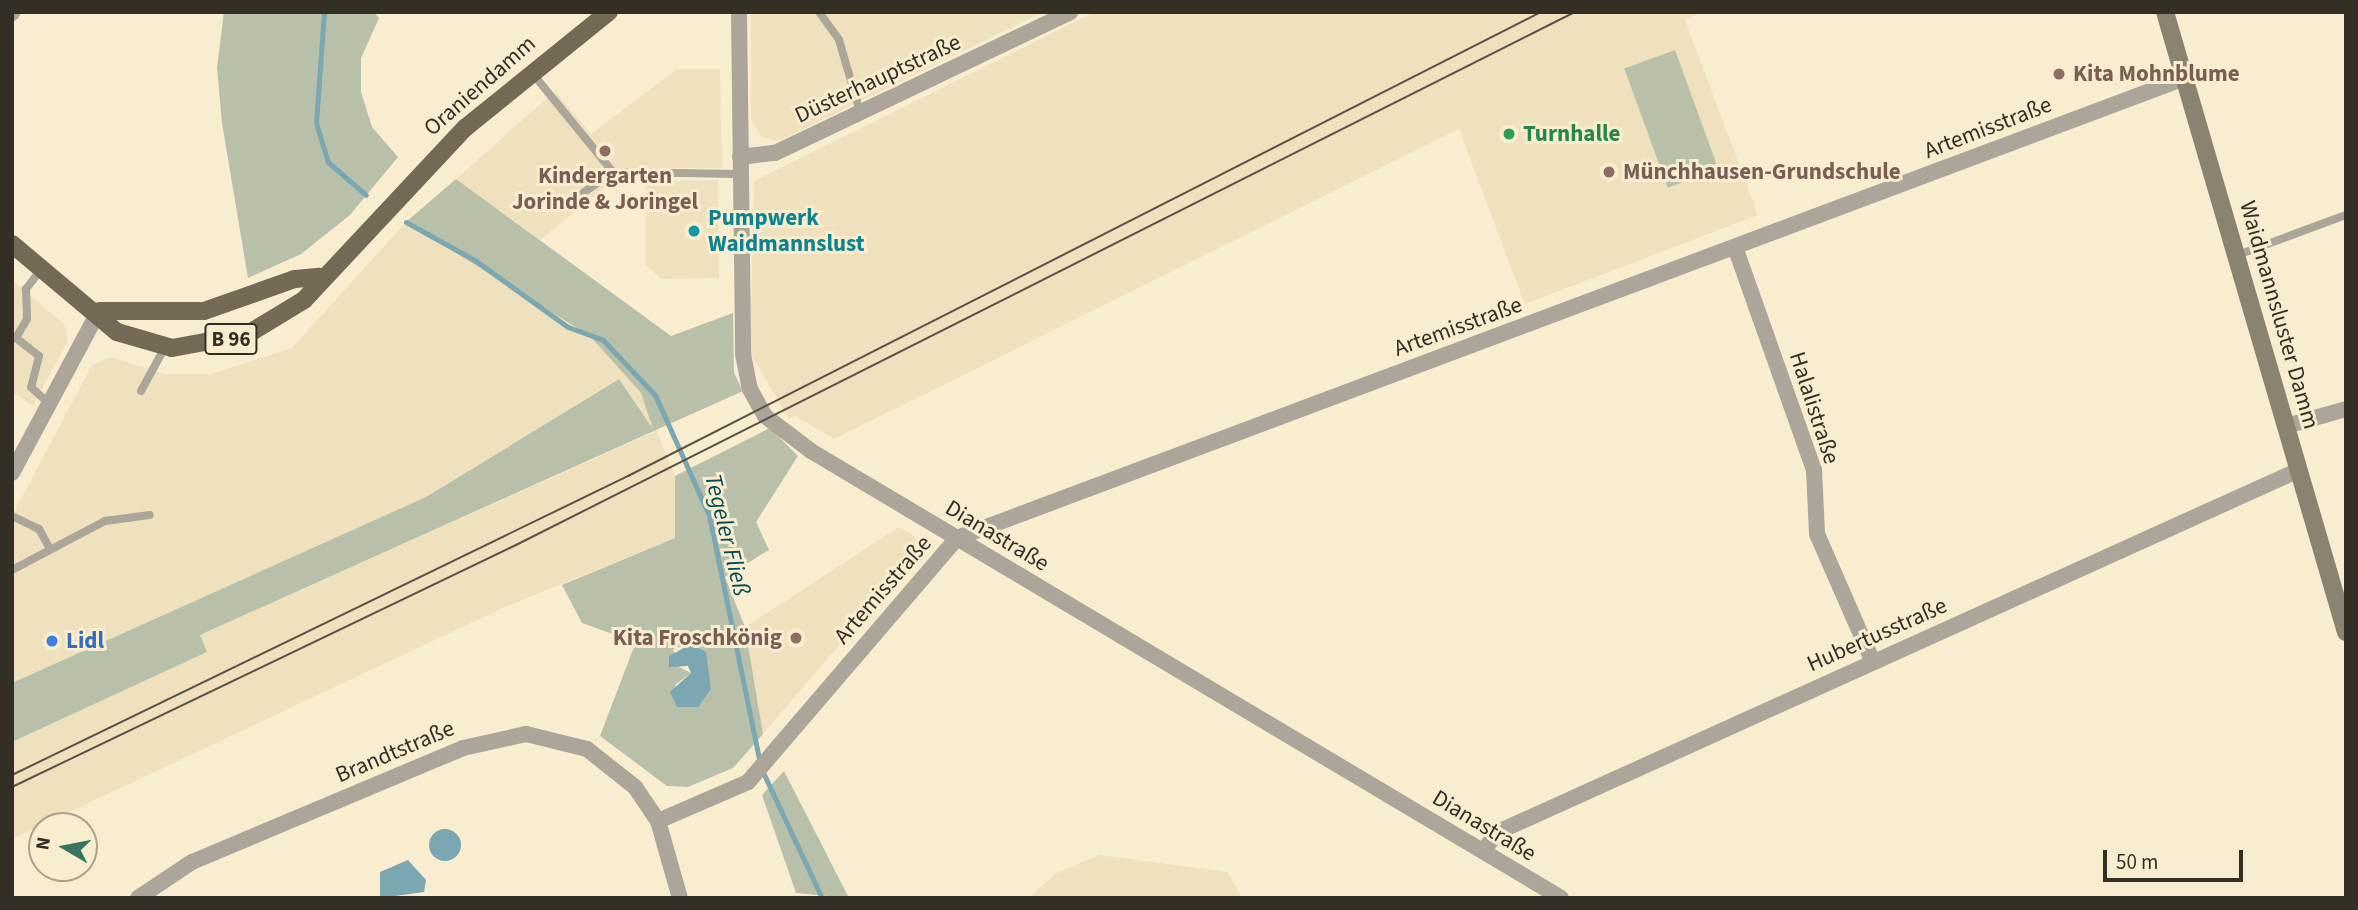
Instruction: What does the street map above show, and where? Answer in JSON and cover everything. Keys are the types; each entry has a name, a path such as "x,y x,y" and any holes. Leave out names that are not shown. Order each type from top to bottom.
{"main road":[{"name":"Oraniendamm","path":"320,277 386,210 532,72 609,12"},
{"name":"Waidmannsluster Damm","path":"2165,12 2346,632"},
{"name":"B 96","path":"12,244 40,271 99,311 117,331 165,347 247,334 298,305 320,277"},
{"name":"B 96","path":"99,311 205,311 295,279 320,277"}],"street":[{"name":"Dianastraße","path":"739,12 743,354 750,389 765,416 811,451 1561,898"},
{"name":"Düsterhauptstraße","path":"740,157 775,153 1070,12"},
{"name":"Artemisstraße","path":"659,821 748,782 957,538 2185,78"},
{"name":"Halalistraße","path":"1735,247 1814,470 1817,534 1873,662"},
{"path":"12,473 99,311"},
{"path":"2286,426 2346,409"},
{"name":"Hubertusstraße","path":"1483,851 1498,832 2299,470"},
{"name":"Brandtstraße","path":"138,898 192,862 506,735 546,736 605,759 659,821 680,898"}],"lane":[{"path":"819,12 839,40 860,112"},
{"path":"532,72 613,172"},
{"path":"582,194 613,172 740,174"},
{"path":"2235,256 2346,215"},
{"path":"40,271 26,289 27,319 16,338 39,356 30,387 49,404"},
{"path":"141,391 165,347"},
{"path":"12,569 105,521 150,515"},
{"path":"12,516 38,529 50,548"}],"shaded area":[{"path":"751,12 1043,12 779,141 762,137 751,120"},
{"path":"1095,12 1702,12 1685,20 1758,215 1525,304 1459,129 834,439 795,416 789,419 750,352 754,181"},
{"name":"Kindergarten Jorinde & Joringel","path":"677,69 720,69 722,168 644,168 643,179 614,180 540,240 456,179 555,91 591,134"},
{"path":"718,180 719,278 661,279 646,265 646,181"},
{"path":"406,222 590,336 641,393 675,476 675,538 505,607 69,812 28,812 28,831 12,839 12,742 206,652 200,635 654,432 618,379 426,497 12,683 12,516 92,365 111,357 164,374 211,374 292,348"},
{"path":"12,280 64,324 68,340 33,406 12,392"},
{"name":"Kita Froschkönig","path":"899,527 914,536 917,554 763,734 745,627"},
{"path":"1099,855 1228,872 1242,898 1029,898 1055,874"}],"green space":[{"path":"224,12 374,12 379,18 361,58 361,92 372,127 398,157 350,215 301,254 248,278 222,123 217,68"},
{"path":"1675,50 1718,169 1668,188 1624,68"},
{"path":"456,179 671,336 733,313 734,373 743,391 200,635 207,652 12,742 12,683 426,497 619,379 653,429 641,393 590,336 406,222"},
{"path":"770,428 798,456 756,522 769,550 725,577 745,627 763,734 733,768 688,787 667,786 600,736 640,631 624,638 582,623 562,585 675,538 675,476","holes":["691,644 698,707 675,685 691,673 679,667 673,649"]},
{"path":"784,771 849,898 796,893 762,795"}],"water":[{"path":"691,644 706,652 711,689 698,707 677,707 670,692 691,673 688,666 669,667 669,656"},
{"path":"445,829 456,834 461,845 456,856 445,861 434,856 429,845 434,834"},
{"path":"408,860 426,880 424,892 380,898 380,872"}],"waterway":[{"name":"Tegeler Fließ","path":"324,12 316,123 328,162 366,195"},
{"name":"Tegeler Fließ","path":"406,222 476,261 568,327 603,340 655,395 709,515 761,768 822,898"}],"tram line":[{"path":"12,775 628,476 1541,12"},
{"path":"12,787 516,545 1575,12"}],"place":[{"name":"Kita Mohnblume","path":"2059,74"},
{"name":"Turnhalle","path":"1509,134"},
{"name":"Kindergarten Jorinde & Joringel","path":"605,151"},
{"name":"Münchhausen-Grundschule","path":"1609,172"},
{"name":"Pumpwerk Waidmannslust","path":"694,231"},
{"name":"Kita Froschkönig","path":"796,638"},
{"name":"Lidl","path":"52,641"}]}
